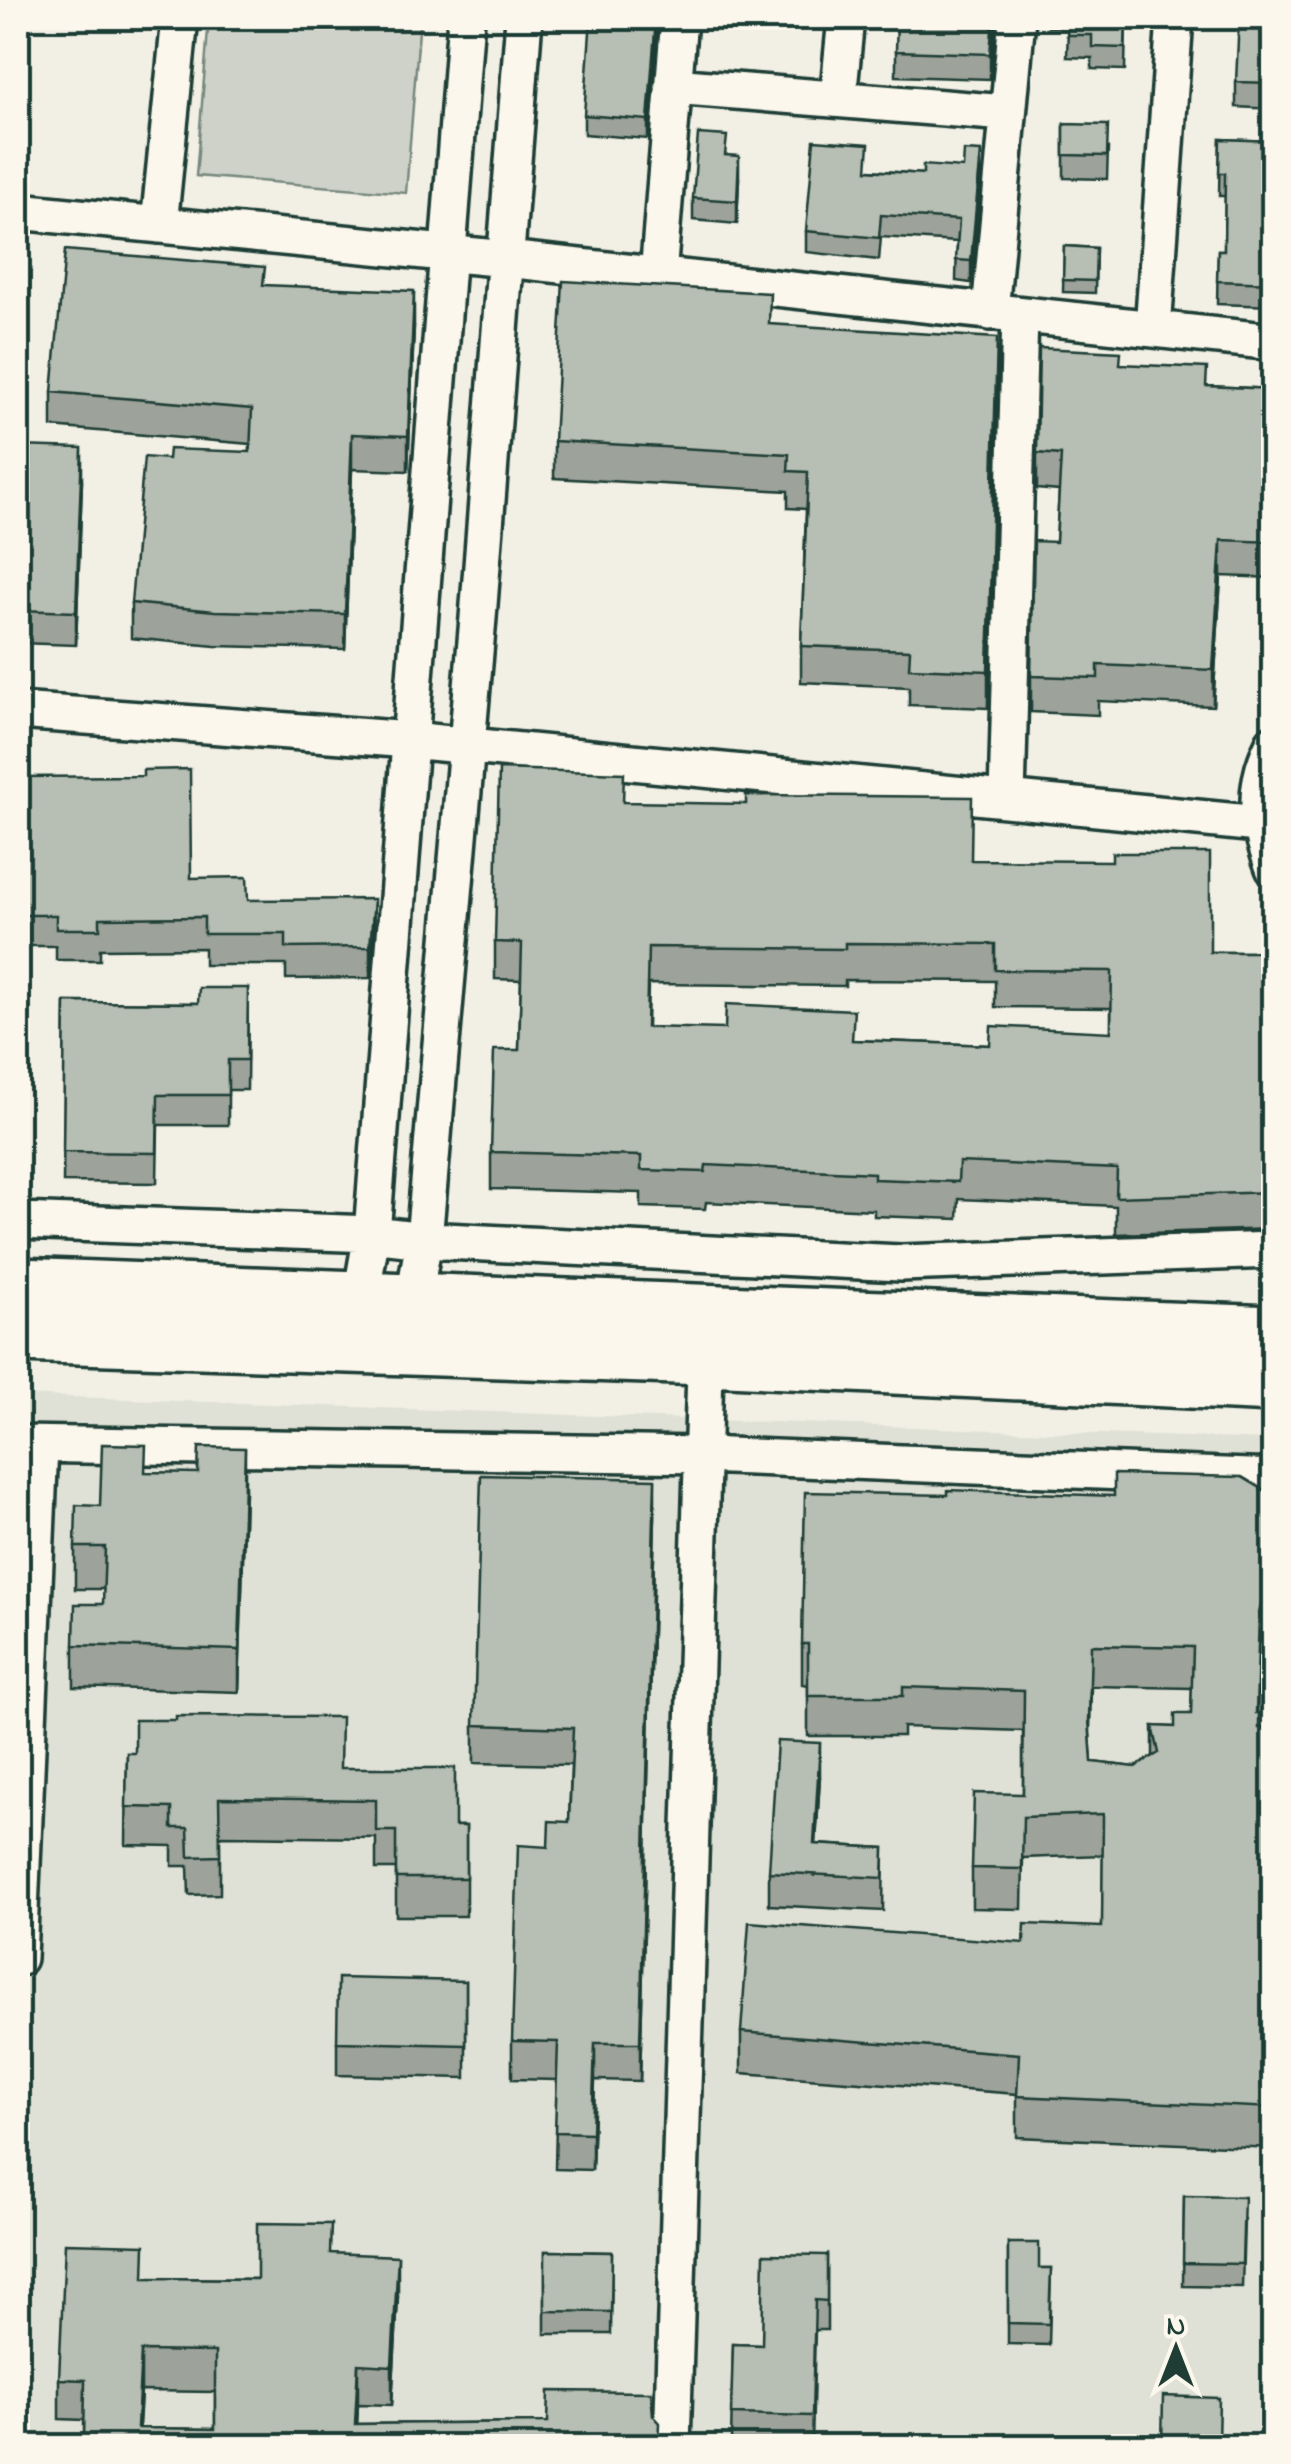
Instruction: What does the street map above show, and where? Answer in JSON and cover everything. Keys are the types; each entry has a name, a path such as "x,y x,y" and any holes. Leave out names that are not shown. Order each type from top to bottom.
{"main road":[{"path":"18,1286 383,1323"},
{"path":"18,1334 383,1323 707,1334 1274,1334"},
{"path":"707,1334 1274,1384"}],"street":[{"path":"159,225 180,18"},
{"path":"383,1323 372,1234 466,18"},
{"path":"383,1323 424,1240 524,18"},
{"path":"658,276 678,18"},
{"path":"838,100 846,18"},
{"path":"1006,799 1006,112 1017,18"},
{"path":"1153,330 1175,18"},
{"path":"673,86 1006,112"},
{"path":"18,211 1274,342"},
{"path":"18,711 410,740 1258,824"},
{"path":"1274,743 1262,766 1258,824 1274,868"},
{"path":"18,1221 372,1234 424,1240 901,1263 1274,1250"},
{"path":"672,2446 707,1334"},
{"path":"18,1958 29,1445 703,1455 1274,1478"}],"shaded area":[{"path":"209,18 420,18 406,193 196,176"},
{"path":"18,1395 1273,1440 1273,2446 18,2446"}],"building":[{"path":"591,18 656,18 648,120 584,115"},
{"path":"897,18 993,18 990,54 896,51"},
{"path":"1068,18 1126,18 1125,48 1092,47 1092,35 1067,35"},
{"path":"1239,18 1274,18 1274,83 1236,82"},
{"path":"1064,124 1108,125 1107,156 1064,155"},
{"path":"698,134 727,136 725,155 739,156 737,201 693,198"},
{"path":"1220,139 1274,141 1274,283 1217,281 1218,250 1224,250 1225,173 1219,173"},
{"path":"814,140 869,144 867,170 923,174 923,165 963,168 964,151 981,152 971,261 956,260 959,220 881,215 879,238 806,231"},
{"path":"1064,246 1096,248 1095,281 1063,280"},
{"path":"65,250 265,267 263,285 414,291 408,436 352,434 345,614 215,611 131,603 144,457 168,459 169,449 250,452 252,409 52,392"},
{"path":"563,281 770,293 769,324 997,338 988,671 909,668 910,650 801,646 808,472 788,471 789,454 554,441"},
{"path":"1039,348 1121,352 1120,364 1207,368 1206,386 1274,389 1274,542 1221,540 1213,670 1098,665 1098,678 1031,676 1034,541 1056,542 1061,455 1037,453"},
{"path":"18,446 82,448 76,612 18,610"},
{"path":"190,769 191,878 247,877 248,900 374,899 370,947 286,948 286,934 204,934 204,917 100,918 100,929 56,929 56,915 18,915 18,777 143,776 143,770"},
{"path":"499,769 624,773 623,802 746,804 746,795 972,797 971,860 1112,861 1112,853 1210,853 1210,952 1273,952 1274,1192 1116,1197 1117,1169 959,1162 958,1182 874,1179 874,1173 706,1165 705,1172 641,1170 641,1156 491,1152 494,1050 519,1050 522,943 495,942","holes":["845,943 995,944 995,970 1112,971 1111,1032 991,1026 990,1045 852,1040 854,1010 726,1004 725,1029 646,1027 648,947 845,949"]},
{"path":"199,988 248,988 247,1060 228,1060 228,1095 158,1095 157,1153 63,1152 65,1002 198,1003"},
{"path":"102,1444 146,1445 145,1472 198,1473 199,1447 245,1448 239,1650 74,1645 75,1604 103,1604 105,1547 75,1547 76,1505 100,1506"},
{"path":"1114,1474 1242,1477 1274,1500 1274,1548 1259,1614 1256,1713 1259,1728 1271,1728 1274,2108 1017,2096 1019,2054 741,2032 749,1922 1024,1943 1025,1924 1102,1927 1103,1814 1023,1817 1022,1869 972,1868 974,1793 1023,1794 1024,1691 903,1687 903,1696 808,1696 808,1644 802,1644 805,1492 948,1495 948,1490 1114,1496","holes":["1091,1645 1193,1647 1191,1714 1175,1714 1175,1727 1153,1726 1159,1753 1135,1767 1092,1762"]},
{"path":"481,1475 655,1479 640,2043 595,2043 592,2133 555,2132 558,2042 512,2041 518,1845 548,1847 549,1821 569,1822 573,1728 474,1725"},
{"path":"176,1716 341,1717 340,1768 455,1768 455,1826 466,1826 466,1878 396,1878 396,1831 376,1831 376,1800 219,1798 220,1856 189,1857 188,1828 172,1828 172,1808 126,1807 127,1753 135,1753 135,1720 176,1720"},
{"path":"777,1741 820,1743 814,1844 884,1848 883,1878 769,1872"},
{"path":"338,1978 466,1981 466,2045 337,2042"},
{"path":"1184,2196 1244,2197 1242,2264 1183,2263"},
{"path":"257,2223 331,2224 330,2253 398,2256 392,2366 358,2364 355,2424 548,2422 549,2391 651,2392 653,2415 660,2423 659,2446 84,2446 85,2380 59,2379 65,2243 145,2245 144,2278 257,2279","holes":["141,2351 215,2352 215,2429 137,2428"]},
{"path":"1008,2243 1039,2243 1039,2268 1051,2268 1049,2324 1008,2323"},
{"path":"545,2251 612,2252 611,2312 545,2311"},
{"path":"764,2254 827,2255 827,2301 815,2300 812,2416 731,2414 733,2344 762,2345"},
{"path":"1163,2396 1219,2398 1218,2446 1162,2445"}]}
